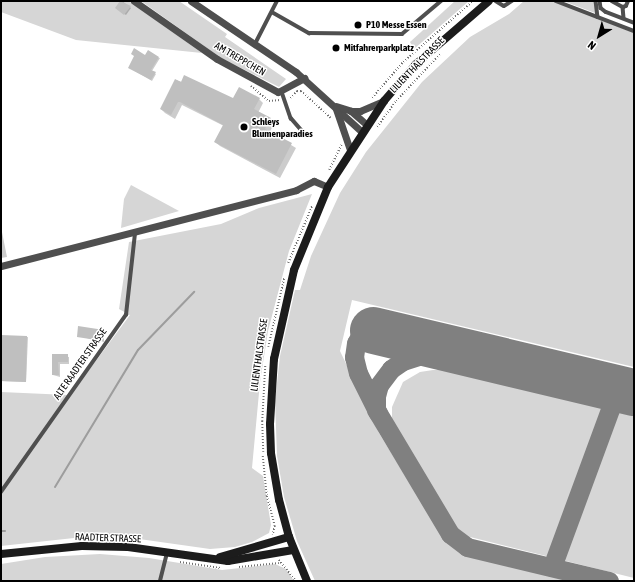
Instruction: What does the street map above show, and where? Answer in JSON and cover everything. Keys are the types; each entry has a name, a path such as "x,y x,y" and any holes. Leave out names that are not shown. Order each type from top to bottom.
{"main road":[{"name":"LILIENTHALSTRASSE","path":"307,581 289,537 274,480 271,453 270,402 274,359 294,270 325,185 384,101 416,64 489,1"},
{"name":"RAADTER STRASSE","path":"214,558 289,537"},
{"name":"RAADTER STRASSE","path":"1,554 82,546 128,547 166,556 214,558 228,561 278,554 294,550"}],"street":[{"name":"AM TREPPCHEN","path":"134,1 217,59 278,92 282,92"},
{"path":"191,1 304,78 334,105 365,128"},
{"path":"282,92 304,78"},
{"path":"334,105 351,111 362,110 384,101"},
{"path":"334,105 350,150"},
{"path":"351,111 365,128"},
{"path":"1,266 136,233 296,190 314,181 325,185"}],"lane":[{"path":"255,44 278,1"},
{"path":"272,12 309,33 402,34 441,1"},
{"path":"496,1 504,6 512,1"},
{"path":"556,1 634,31"},
{"path":"596,1 598,17"},
{"path":"600,1 601,8 606,12 634,23"},
{"path":"612,1 623,7"},
{"path":"623,7 626,6 628,1"},
{"path":"623,7 624,18"},
{"path":"282,92 291,118 304,133"},
{"name":"ALTE RAADTER STRASSE","path":"1,492 126,314 136,233"},
{"path":"160,581 166,556"}],"path":[{"name":"LILIENTHALSTRASSE","path":"374,130 404,92 445,50"},
{"path":"245,81 269,101 284,99 301,91 335,121"},
{"path":"325,185 340,150 340,140"},
{"path":"288,264 312,204"},
{"name":"LILIENTHALSTRASSE","path":"268,351 284,277"},
{"name":"LILIENTHALSTRASSE","path":"266,366 262,449 267,496 275,526 272,534 275,542"},
{"path":"278,554 280,563"},
{"path":"166,556 226,568"},
{"path":"233,568 280,563 288,568 296,581"}],"shaded area":[{"path":"1,1 129,1 202,53 76,40 1,12"},
{"path":"141,1 179,1 227,34 225,37 286,79 279,87 221,58"},
{"path":"455,1 469,1 414,49 410,42"},
{"path":"524,1 554,1 634,33 634,367 352,300 340,351 379,433 444,539 459,552 578,581 315,581 297,541 284,497 277,456 275,401 280,356 295,290 300,290 311,256 340,193 366,152 422,82 470,37 509,14"},
{"path":"563,1 595,1 595,13 574,5"},
{"path":"131,185 179,211 121,228 124,199"},
{"path":"312,194 289,251 268,331 260,382 252,468 263,476 271,525 269,533 252,542 235,547 210,549 125,537 74,538 1,546 1,392 68,395 17,467 130,315 119,309 129,242 221,224 259,208"},
{"path":"445,370 634,416 634,578 466,536 458,530 392,420 392,407 403,382 420,372"},
{"path":"100,554 149,558 222,570 275,564 286,569 294,581 1,581 1,564 45,557"}],"building":[{"path":"120,1 131,6 124,15 115,8"},
{"path":"134,48 145,55 148,50 159,57 151,70 156,72 151,80 128,68 134,56 131,54"},
{"name":"Schleys Blumenparadies","path":"184,75 233,98 239,87 260,98 254,109 271,118 265,129 292,143 276,174 214,142 223,125 180,102 178,102 171,115 160,109 175,79 181,82"},
{"path":"78,326 104,330 103,341 77,337"},
{"path":"1,335 27,336 26,382 1,381"},
{"path":"52,354 68,354 68,362 58,362 59,375 52,375"}],"waterway":[{"path":"55,487 138,350 194,292"}],"taxiway":[{"path":"373,330 361,334 356,343 354,357 358,373 378,413 450,534 467,547 609,581"},
{"path":"376,410 376,396 379,385 391,369 403,361 433,351 476,355"},
{"path":"552,567 618,388"}],"runway":[{"path":"373,330 634,392"}],"place":[{"name":"P10 Messe Essen","path":"358,25"},
{"name":"Mitfahrerparkplatz","path":"336,48"},
{"name":"Schleys Blumenparadies","path":"244,127"}]}
